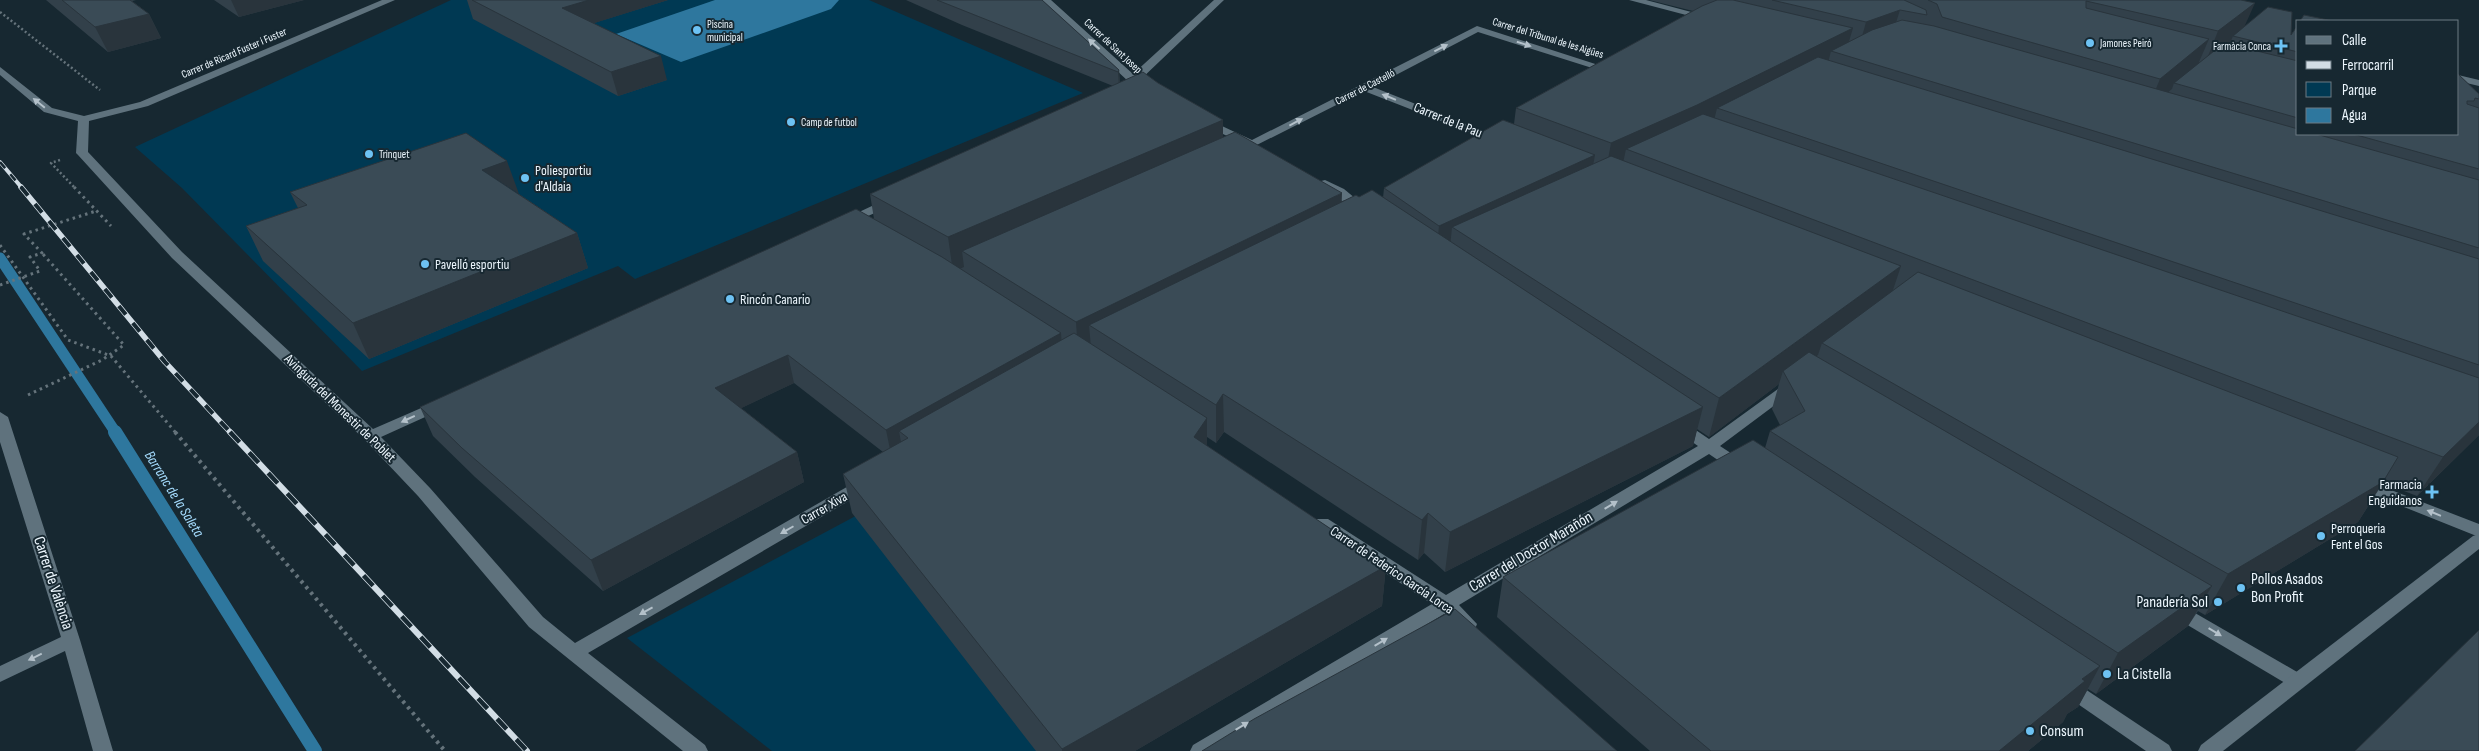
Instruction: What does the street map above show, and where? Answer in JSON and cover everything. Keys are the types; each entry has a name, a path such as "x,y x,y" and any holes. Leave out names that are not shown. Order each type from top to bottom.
{"street":[{"name":"Carrer de Ricard Fuster i Fuster","path":"84,119 144,104 390,0"},
{"name":"Carrer de Sant Josep","path":"1046,0 1138,90 1219,0"},
{"path":"1634,0 1717,20 1700,27"},
{"name":"Carrer del Tribunal de les Aigües","path":"1478,29 1615,68 1595,80"},
{"name":"Carrer de Castelló","path":"1226,157 1258,147 1364,87 1478,29"},
{"path":"0,70 48,110 84,119"},
{"path":"2459,78 2479,84"},
{"name":"Carrer de la Pau","path":"1364,87 1510,145"},
{"path":"1192,116 1258,147"},
{"name":"Avinguda del Monestir de Poblet","path":"84,119 82,154 178,255 371,436 424,492 536,622 698,751"},
{"path":"1314,178 1340,192 1373,215 1350,224"},
{"path":"830,228 902,196"},
{"path":"848,220 865,230"},
{"name":"Carrer del Doctor Marañón","path":"1200,751 1709,446 1802,384"},
{"path":"371,436 450,400"},
{"path":"1661,414 1750,474"},
{"name":"Carrer de València","path":"0,417 71,640 103,751"},
{"name":"Carrer Xiva","path":"574,652 880,476"},
{"path":"2342,476 2479,531"},
{"name":"Carrer de Federico García Lorca","path":"1310,516 1444,604 1481,636"},
{"path":"2208,751 2479,540"},
{"path":"2162,600 2297,681"},
{"path":"0,675 71,640"},
{"path":"2052,677 2162,751"}],"path":[{"path":"0,12 106,96"},
{"path":"28,395 48,383 111,356 124,345 24,234 96,211 65,177"},
{"path":"0,245 68,340 111,356 445,751"},
{"path":"0,285 40,272 30,257 42,253"}],"green space":[{"name":"Poliesportiu d'Aldaia","path":"451,0 869,0 1083,93 635,279 618,266 362,371 182,188 135,147"},
{"path":"865,511 1051,751 772,751 627,638"}],"water":[{"name":"Piscina municipal","path":"715,0 839,0 831,9 681,62 616,34"}],"building":[{"path":"62,0 130,0 149,14 95,27"},
{"path":"472,0 589,0 562,8 661,56 611,72"},
{"path":"937,0 1042,0 1119,70 1118,72"},
{"path":"1717,0 1733,0 1853,28 1697,105 1611,143 1516,108 1702,6"},
{"path":"1772,0 1904,0 1926,10 1927,15 1900,10 1866,22"},
{"path":"1928,0 2241,0 2255,3 2218,31 2086,1 2086,8 2209,39 2160,79 1942,17 1937,4"},
{"path":"2268,7 2292,12 2291,35 2296,28 2296,52 2233,36"},
{"path":"2304,15 2328,20 2301,20"},
{"path":"1902,20 1934,26 2296,128 2296,135 2320,135 2479,180 2479,248 1831,51 1872,30"},
{"path":"2224,43 2296,61 2296,117 2174,83"},
{"path":"1818,57 2479,259 2479,365 1717,108"},
{"path":"1143,72 1158,83 1223,120 948,237 870,194"},
{"path":"2459,75 2479,94 2479,99 2475,98 2474,101 2467,101 2467,104 2479,108 2479,169 2357,135 2459,135"},
{"path":"1703,114 2479,378 2479,422 2443,457 1626,149"},
{"path":"1503,120 1595,155 1439,226 1384,188"},
{"path":"1235,132 1342,193 1076,322 962,251"},
{"name":"Pavelló esportiu","path":"466,133 507,161 482,170 577,233 353,323 246,226 307,205 290,192"},
{"path":"1611,156 1901,266 1719,398 1452,227"},
{"path":"1372,190 1703,407 1450,532 1428,513 1422,520 1223,394 1216,405 1089,325 1356,195 1359,197"},
{"path":"856,209 942,257 1061,333 886,430 788,355 715,388 797,452 591,560 462,448 420,407"},
{"path":"1918,272 2398,457 2383,482 2228,574 1822,343"},
{"path":"1074,333 1207,418 1194,437 1386,566 1062,749 843,474 908,438 899,431"},
{"path":"1809,352 2212,586 2118,653 1770,431 1805,411 1783,371"},
{"path":"1753,440 2100,666 2082,679 2085,681 1999,751 1711,751 1503,577"},
{"path":"1455,609 1617,751 1202,751 1254,719"},
{"path":"2479,630 2479,751 2355,751"}],"waterway":[{"name":"Barranc de la Saleta","path":"0,258 116,433"},
{"name":"Barranc de la Saleta","path":"115,432 315,751"}],"railway":[{"path":"0,162 22,188"},
{"path":"21,187 165,362 231,433"},
{"path":"230,432 527,751"}],"place":[{"name":"Piscina municipal","path":"697,30"},
{"name":"Jamones Peiró","path":"2090,43"},
{"name":"Farmàcia Conca","path":"2281,46"},
{"name":"Camp de futbol","path":"791,122"},
{"name":"Trinquet","path":"369,154"},
{"name":"Poliesportiu d'Aldaia","path":"525,178"},
{"name":"Pavelló esportiu","path":"425,264"},
{"name":"Rincón Canario","path":"730,299"},
{"name":"Farmacia Enguidanos","path":"2432,492"},
{"name":"Perroqueria Fent el Gos","path":"2321,536"},
{"name":"Pollos Asados Bon Profit","path":"2241,588"},
{"name":"Panadería Sol","path":"2218,602"},
{"name":"La Cistella","path":"2107,674"},
{"name":"Consum","path":"2030,731"}]}
